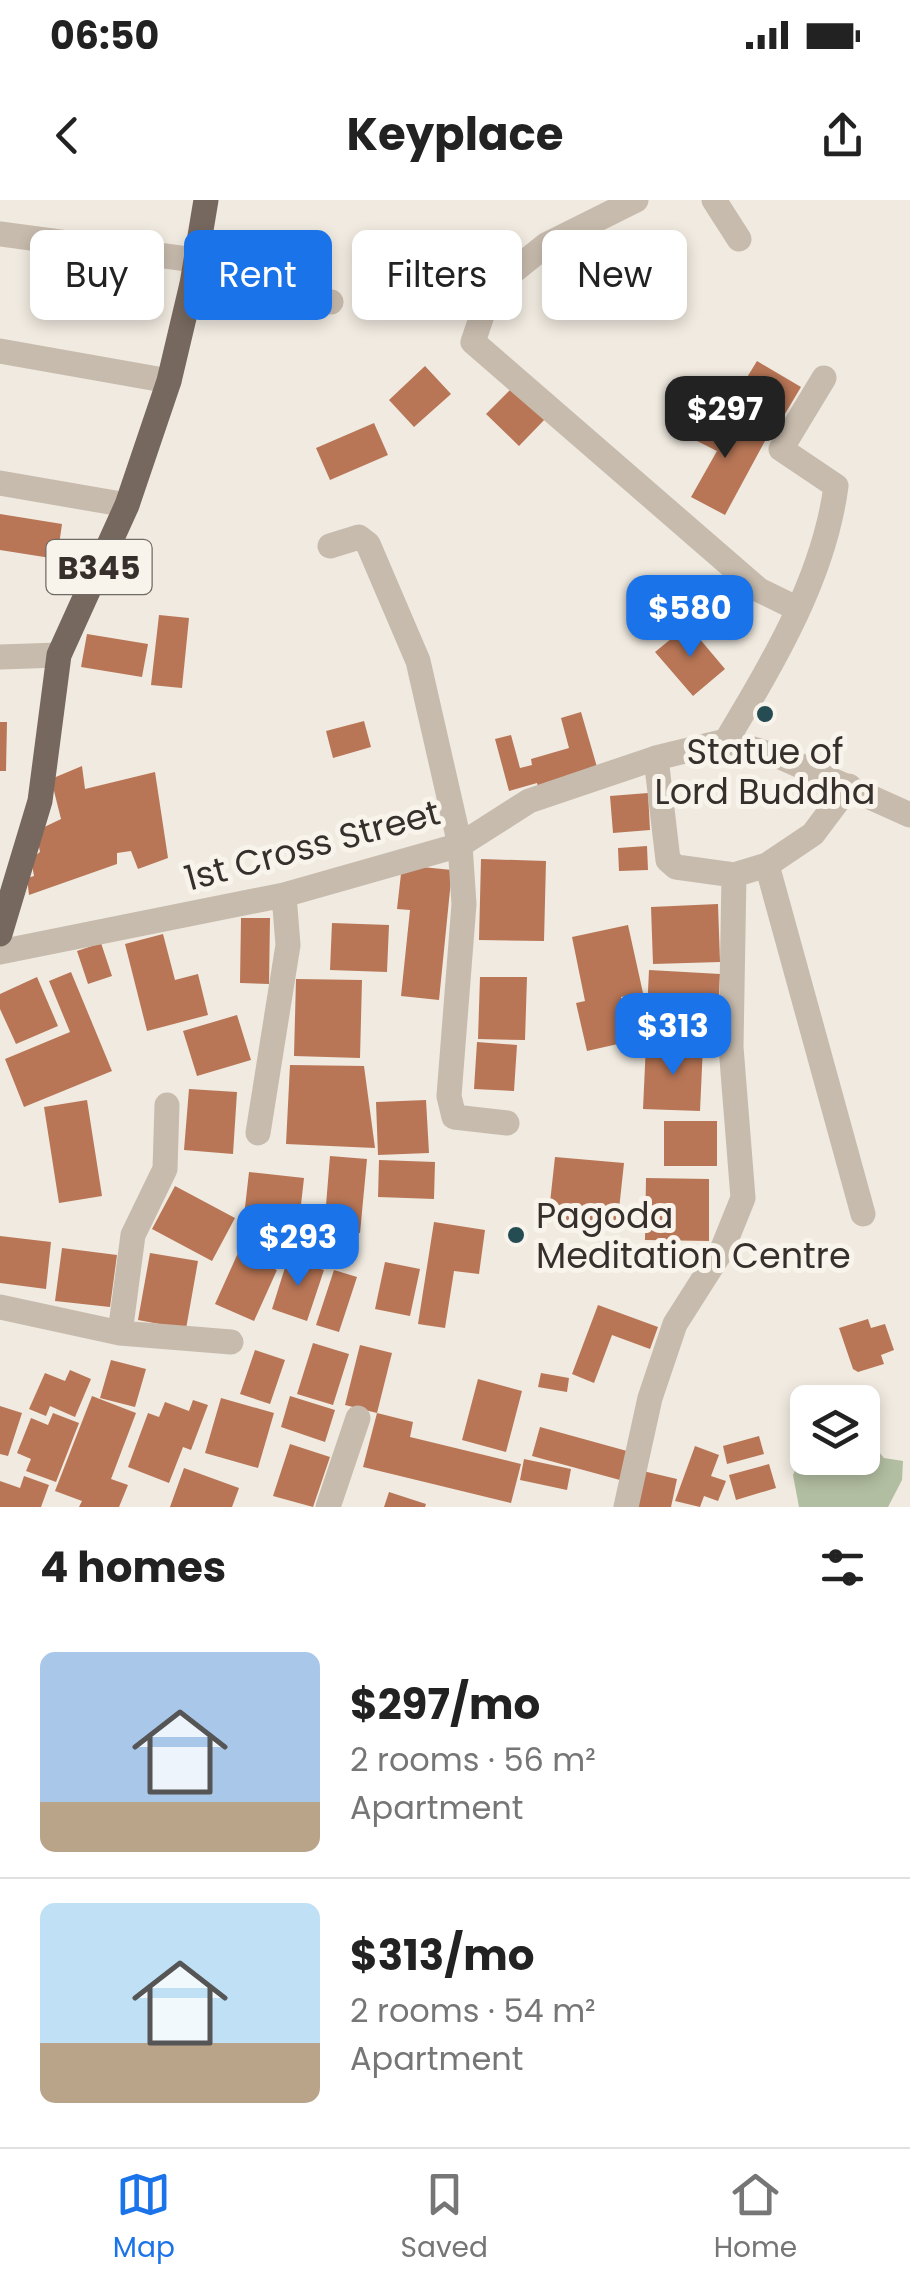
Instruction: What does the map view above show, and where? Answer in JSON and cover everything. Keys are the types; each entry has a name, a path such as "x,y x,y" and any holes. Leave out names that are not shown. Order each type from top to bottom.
{"main road":[{"name":"B345","path":"201,230 206,200"},
{"name":"B345","path":"0,934 40,801 59,655 127,505 169,380 184,315"}],"street":[{"path":"636,200 546,245 491,288 473,342 760,590 798,609"},
{"path":"714,200 740,239"},
{"path":"0,234 184,270"},
{"path":"0,351 169,380"},
{"path":"824,378 782,449 836,486 832,522 779,651 726,740 783,758 910,815"},
{"path":"0,483 127,505"},
{"path":"330,546 359,537 368,544 418,661 460,844 464,904 449,1096 454,1117 507,1123"},
{"path":"0,657 59,655"},
{"name":"1st Cross Street","path":"0,952 284,895 460,844 528,801 656,758 726,740"},
{"path":"656,758 668,860 676,867 734,875 768,865 813,834 849,786"},
{"path":"768,865 862,1214"},
{"path":"626,1507 650,1398 675,1324 722,1250 743,1198 731,1047 734,875"},
{"path":"258,1133 288,944 284,895"},
{"path":"120,1333 134,1235 165,1169 168,1105"},
{"path":"0,1308 120,1333 231,1342"},
{"path":"328,1507 358,1418"}],"green space":[{"path":"880,1453 884,1458 903,1461 902,1480 888,1507 799,1507 793,1475 880,1475"}],"building":[{"path":"757,361 801,387 776,429 732,402"},
{"path":"425,366 451,394 414,427 389,400"},
{"path":"516,384 549,415 519,446 486,414"},
{"path":"709,411 765,441 725,515 691,497 717,451 693,439"},
{"path":"374,423 388,455 330,480 316,448"},
{"path":"0,514 62,524 57,559 0,550"},
{"path":"159,615 189,618 182,688 151,685"},
{"path":"688,625 725,669 693,696 655,652"},
{"path":"87,634 148,644 142,677 81,667"},
{"path":"581,712 597,767 540,794 537,783 509,791 495,739 511,735 520,768 532,765 531,759 569,748 561,718"},
{"path":"364,721 371,747 333,758 326,731"},
{"path":"0,722 7,722 6,771 0,771"},
{"path":"82,766 85,789 155,772 168,858 138,869 131,851 117,853 117,864 29,895 27,878 34,876 31,859 40,852 36,831 61,819 51,779"},
{"path":"648,793 650,830 613,833 610,796"},
{"path":"647,846 648,870 619,871 618,848"},
{"path":"481,859 546,861 544,941 479,940"},
{"path":"402,865 452,870 439,1000 401,996 410,910 397,909"},
{"path":"718,904 720,962 653,964 651,907"},
{"path":"241,918 270,918 269,984 240,983"},
{"path":"332,923 389,925 387,972 330,970"},
{"path":"628,925 643,993 621,997 631,1041 587,1051 576,1003 585,1001 572,937"},
{"path":"163,934 175,980 198,974 208,1015 147,1031 125,944"},
{"path":"101,943 112,976 88,984 77,951"},
{"path":"649,970 720,974 717,1037 646,1034"},
{"path":"71,972 112,1071 24,1107 5,1059 70,1032 49,981"},
{"path":"37,977 58,1026 16,1044 0,1009 0,994"},
{"path":"480,977 527,977 525,1040 478,1039"},
{"path":"296,979 362,980 360,1058 294,1056"},
{"path":"237,1015 251,1060 197,1076 183,1031"},
{"path":"477,1042 517,1045 514,1091 474,1089"},
{"path":"646,1044 703,1046 700,1111 643,1109"},
{"path":"290,1065 364,1066 375,1148 286,1144"},
{"path":"189,1089 237,1092 233,1154 184,1150"},
{"path":"87,1100 102,1196 59,1203 44,1107"},
{"path":"426,1100 429,1153 378,1155 376,1102"},
{"path":"664,1121 717,1121 717,1166 664,1166"},
{"path":"330,1156 367,1159 360,1233 324,1230"},
{"path":"555,1157 624,1163 617,1228 548,1221"},
{"path":"379,1160 435,1162 434,1199 378,1197"},
{"path":"249,1172 304,1178 296,1249 241,1243"},
{"path":"646,1178 709,1179 709,1241 645,1240"},
{"path":"175,1186 235,1218 212,1261 152,1229"},
{"path":"434,1222 485,1230 479,1274 454,1271 445,1328 418,1324"},
{"path":"0,1236 51,1242 46,1289 0,1283"},
{"path":"62,1248 117,1255 110,1307 55,1301"},
{"path":"150,1253 198,1261 186,1329 138,1320"},
{"path":"238,1253 277,1270 254,1321 215,1304"},
{"path":"288,1258 324,1270 307,1321 272,1309"},
{"path":"385,1262 420,1269 410,1316 375,1309"},
{"path":"334,1270 357,1277 339,1332 316,1325"},
{"path":"598,1305 658,1327 650,1349 612,1335 594,1383 572,1374"},
{"path":"868,1319 871,1328 885,1324 894,1350 881,1355 884,1364 858,1372 853,1369 839,1328"},
{"path":"313,1343 349,1354 333,1405 297,1394"},
{"path":"360,1345 392,1353 377,1413 345,1405"},
{"path":"255,1350 285,1360 270,1404 240,1394"},
{"path":"111,1360 146,1369 135,1407 100,1398"},
{"path":"70,1370 91,1379 75,1417 50,1406 46,1416 29,1409 45,1373 65,1381"},
{"path":"541,1373 569,1378 567,1392 538,1387"},
{"path":"478,1379 522,1391 506,1452 462,1440"},
{"path":"92,1396 136,1413 111,1479 128,1485 119,1507 79,1507 82,1501 55,1491"},
{"path":"290,1396 335,1410 325,1442 281,1427"},
{"path":"221,1398 274,1413 258,1468 205,1453"},
{"path":"193,1400 208,1405 191,1450 183,1447 169,1483 128,1467 148,1413 159,1417 165,1402 189,1411"},
{"path":"0,1406 22,1413 8,1456 0,1454"},
{"path":"53,1413 79,1423 56,1482 26,1471 31,1459 17,1453 31,1418 48,1425"},
{"path":"377,1413 413,1422 410,1437 521,1464 511,1503 363,1467"},
{"path":"540,1427 627,1451 620,1480 532,1456"},
{"path":"759,1436 764,1454 727,1464 723,1446"},
{"path":"290,1444 330,1457 313,1507 273,1496"},
{"path":"695,1446 719,1455 711,1476 726,1481 718,1501 704,1496 700,1507 675,1501"},
{"path":"524,1459 571,1469 567,1490 520,1480"},
{"path":"769,1464 776,1488 736,1500 729,1475"},
{"path":"184,1468 239,1488 232,1507 170,1507"},
{"path":"643,1471 677,1479 671,1507 634,1507"},
{"path":"24,1476 49,1485 41,1507 0,1507 0,1481 20,1488"},
{"path":"389,1492 426,1504 425,1507 384,1507"}],"place":[{"name":"Statue of Lord Buddha","path":"765,714"},
{"name":"Pagoda Meditation Centre","path":"516,1235"}]}
